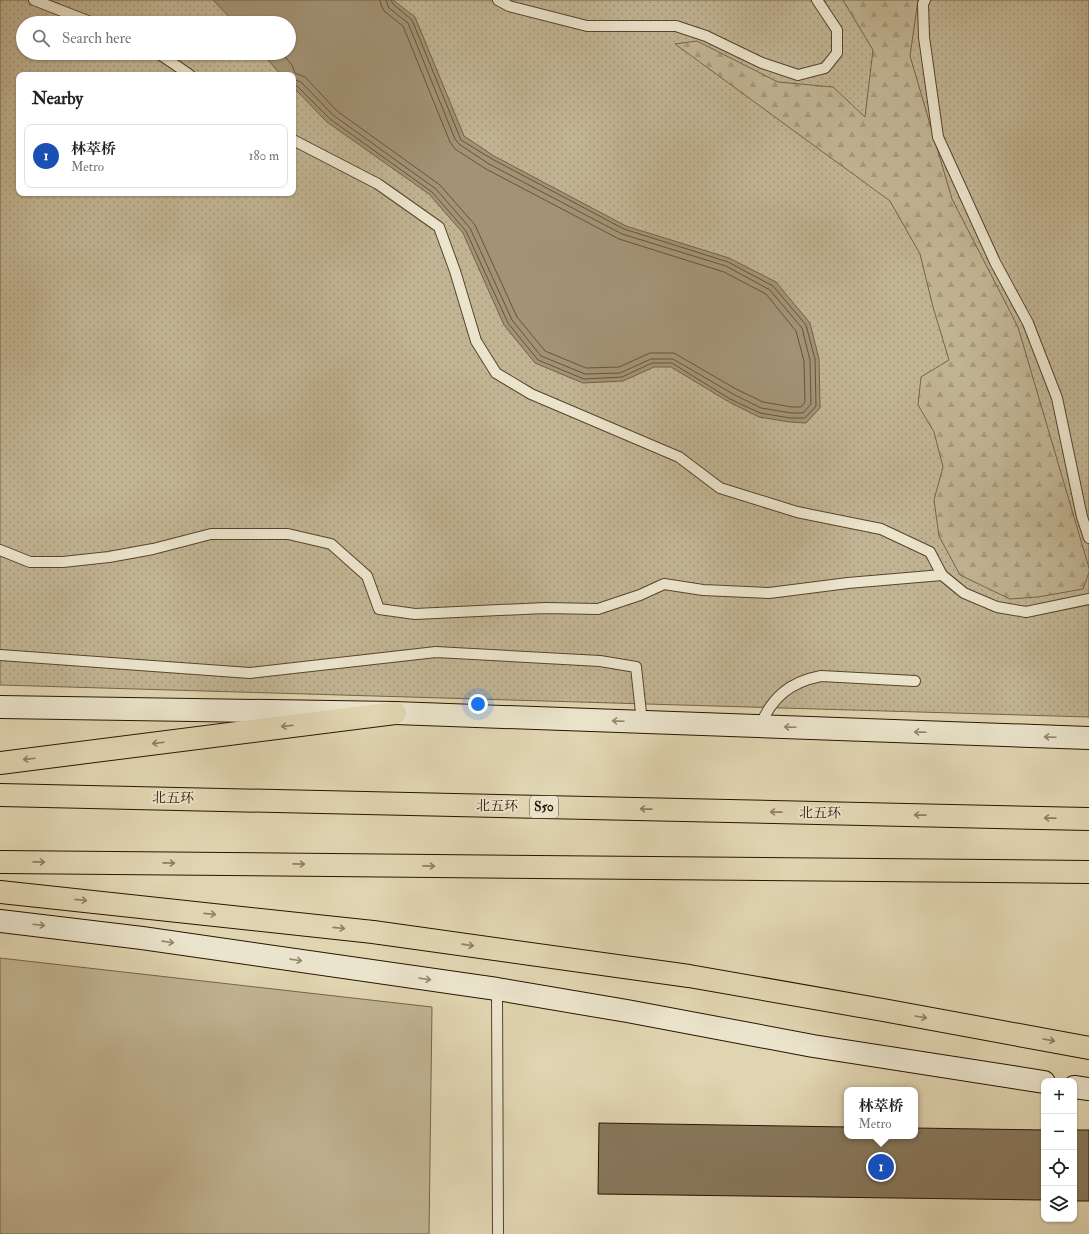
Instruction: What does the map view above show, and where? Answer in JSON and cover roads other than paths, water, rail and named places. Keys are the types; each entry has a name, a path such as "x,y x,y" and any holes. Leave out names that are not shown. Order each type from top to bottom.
{"highway":[{"path":"0,763 395,713"},
{"name":"北五环","path":"0,794 1089,819"},
{"path":"0,862 1089,872"},
{"path":"0,892 373,932 688,976 1089,1048"}],"street":[{"path":"0,707 395,713 1089,738"},
{"path":"0,921 142,938 497,990 627,1011 813,1046 1041,1082"},
{"path":"1077,1087 1089,1089"}],"lane":[{"path":"34,0 75,16"},
{"path":"498,0 509,6 587,26 676,26 706,36 762,63 798,75 825,68 837,53 837,30 817,0"},
{"path":"925,0 923,4 924,37 938,138 995,262 1028,323 1057,398 1082,517 1089,538"},
{"path":"168,60 186,72"},
{"path":"296,142 378,184 439,227 455,271 476,340 496,373 531,394 679,457 720,488 797,512 881,529 930,552 942,575 964,593 997,607 1026,612 1089,599"},
{"path":"0,550 30,562 63,562 109,557 153,549 211,534 288,534 331,544 367,576 379,609 414,614 545,608 598,609 640,595 664,584 703,590 769,592 848,583 942,575"},
{"path":"0,655 250,673 436,652 600,661 636,668 642,722"},
{"path":"760,726 764,716 776,698 797,683 809,678 821,676 915,681"},
{"path":"497,990 498,1234"}],"water":[{"path":"213,0 393,0 415,17 464,136 494,156 626,226 729,258 776,282 810,323 819,359 820,408 806,423 790,422 759,417 729,402 671,367 654,367 623,381 583,383 535,363 504,325 463,233 429,194 327,122 296,90 296,72 278,72 268,60 296,60 296,16 228,16"}],"place":[{"name":"林萃桥","path":"881,1167"}]}
